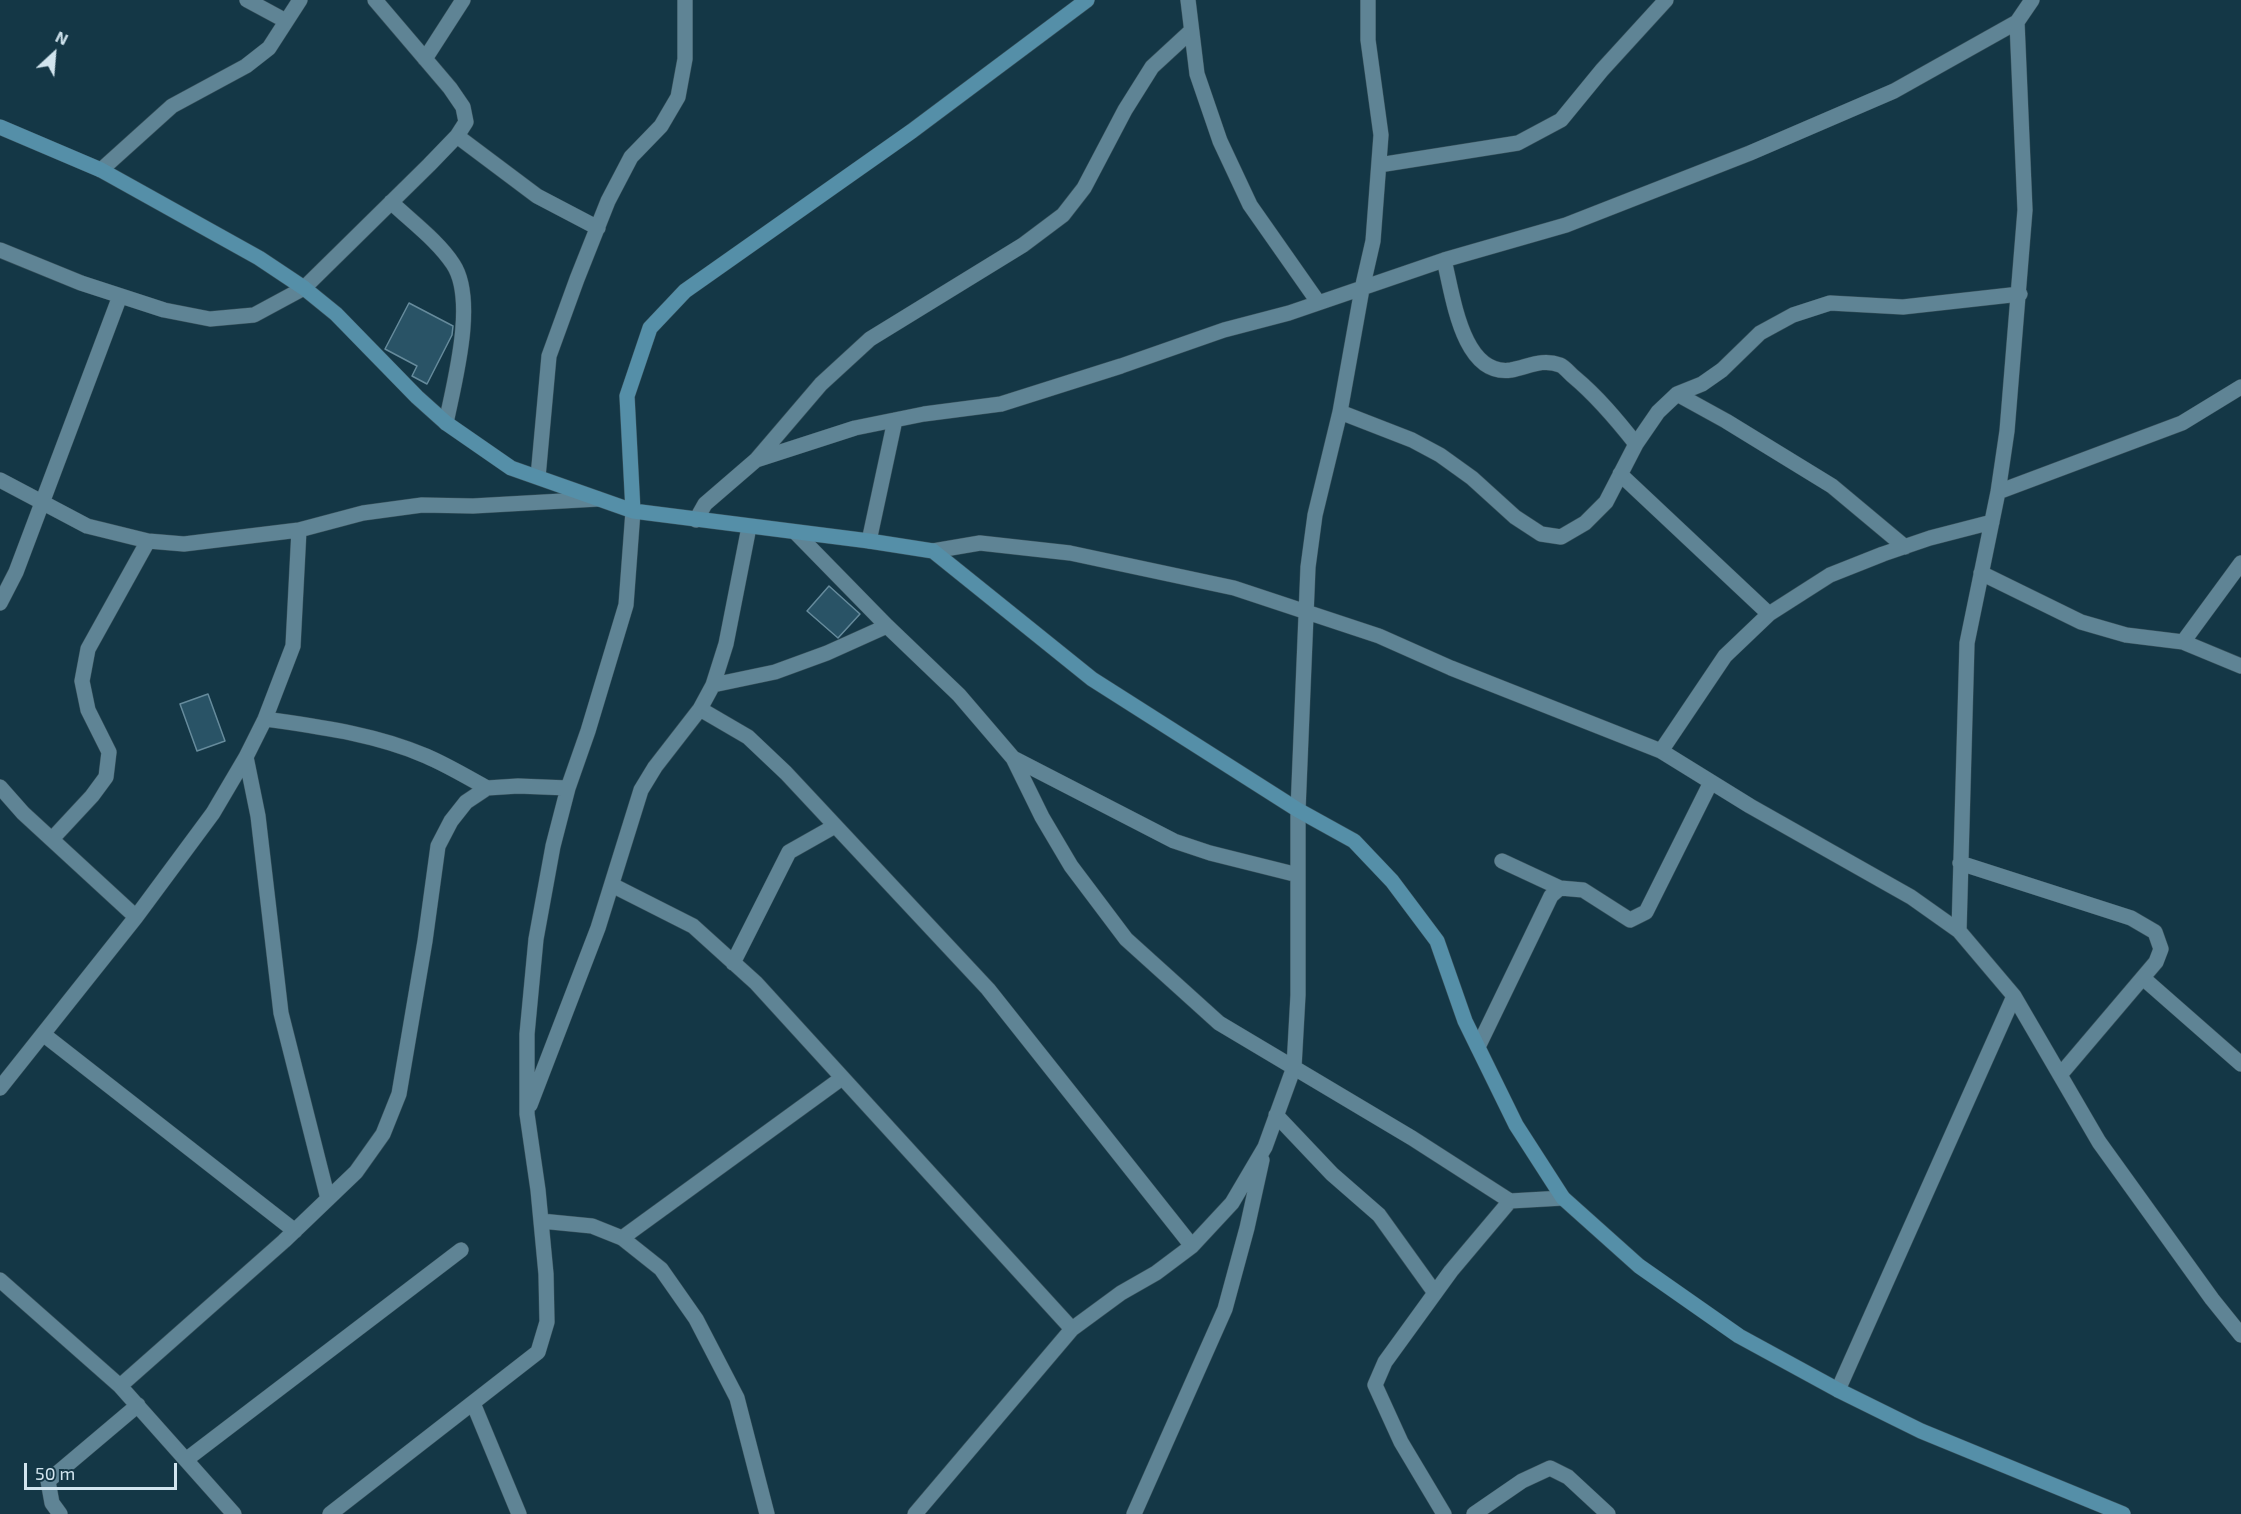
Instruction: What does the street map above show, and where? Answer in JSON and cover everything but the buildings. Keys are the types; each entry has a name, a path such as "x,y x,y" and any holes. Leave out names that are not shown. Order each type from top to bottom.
{"street":[{"path":"247,0 286,21"},
{"path":"101,171 172,106 246,66 269,48 300,0"},
{"path":"0,250 81,283 120,296 164,310 210,319 254,315 304,288 457,136 466,122 463,107 375,0"},
{"path":"425,59 463,0"},
{"path":"538,477 549,356 608,201 631,157 661,126 678,97 685,59 685,0"},
{"path":"330,1514 538,1352 547,1322 546,1274 541,1221 527,1114 527,1034 536,939 553,846 568,788 588,731 626,605 633,511 627,396 650,328 685,291 912,131 1087,0"},
{"path":"1188,0 1197,74 1225,152 1250,205 1318,302"},
{"path":"1134,1514 1225,1309 1247,1228 1265,1147 1294,1067 1298,995 1298,810 1308,567 1315,515 1340,412 1362,289 1373,242 1382,135 1368,40 1368,0"},
{"path":"1379,165 1518,143 1561,120 1602,70 1666,0"},
{"path":"756,460 855,428 924,414 1001,404 1224,330 1289,313 1444,260 1566,225 1750,153 1894,91 2017,22 2032,0"},
{"path":"1959,931 1967,643 1998,492 2007,431 2020,294 2025,210 2017,22"},
{"path":"696,520 705,504 756,460 821,384 870,339 1023,245 1063,215 1084,188 1125,110 1152,67 1191,31"},
{"path":"0,127 101,171 259,258 304,288 336,314 417,397 446,423 511,468 633,511 933,551 980,543 1070,553 1234,588 1379,636 1451,668 1661,751 1911,897 1959,931 2014,996 2099,1142 2212,1299 2241,1335"},
{"path":"457,136 537,196 598,228"},
{"path":"391,202 430,238 454,266 463,293 464,326 446,423"},
{"path":"1444,260 1458,315 1472,351 1484,365 1496,370 1512,370 1535,362 1561,366 1600,399 1636,444"},
{"path":"1340,412 1412,440 1472,478 1515,517 1541,534 1561,537 1585,523 1606,502 1636,444 1658,412 1677,394 1702,384 1722,370 1760,333 1793,315 1830,303 1903,307 2020,294"},
{"path":"0,603 16,572 120,296"},
{"path":"1998,492 2182,423 2241,387"},
{"path":"1677,394 1832,486 1905,547"},
{"path":"870,541 895,420"},
{"path":"1620,474 1769,614"},
{"path":"0,480 87,526 148,541 184,544 299,530 363,513 422,505 473,506 598,499"},
{"path":"1661,751 1725,656 1769,614 1830,575 1905,547 1992,522"},
{"path":"527,1114 598,928 641,790 655,767 700,709 713,685 726,644 749,526"},
{"path":"0,1088 136,917 213,813 246,757 265,719 293,646 299,530"},
{"path":"796,532 887,626 959,695 1013,758 1042,817 1071,866 1126,939 1219,1023 1412,1138 1510,1201 1563,1198"},
{"path":"52,839 92,796 106,777 109,752 88,710 82,681 88,649 148,541"},
{"path":"933,551 1092,679 1298,810 1354,841 1392,881 1437,941 1465,1021 1516,1125 1563,1198 1639,1266 1739,1336 1838,1390 1921,1431 2123,1514"},
{"path":"2182,642 2241,563"},
{"path":"1981,573 2081,622 2126,635 2182,642 2241,666"},
{"path":"713,685 775,672 827,653 887,626"},
{"path":"700,709 748,737 988,989 1192,1246"},
{"path":"265,719 336,730 384,741 427,756 488,788"},
{"path":"246,757 259,827 281,1013 328,1199"},
{"path":"1013,758 1174,841 1210,853 1298,875"},
{"path":"1502,861 1560,888 1583,890 1630,920 1646,912 1711,782"},
{"path":"120,1386 295,1231 356,1172 383,1134 399,1094 425,941 438,846 451,821 466,802 488,788 518,786 568,788"},
{"path":"0,787 23,813 136,917"},
{"path":"733,963 789,852 835,826"},
{"path":"1960,864 2131,918 2156,932 2161,949 2156,962 2060,1076"},
{"path":"612,885 693,926 756,983 1072,1329"},
{"path":"1478,1047 1551,896 1560,888"},
{"path":"2143,978 2241,1064"},
{"path":"1838,1390 2014,996"},
{"path":"43,1034 295,1231"},
{"path":"622,1238 842,1078"},
{"path":"1276,1115 1332,1174 1379,1215 1435,1293"},
{"path":"915,1514 1072,1329 1192,1246 1232,1203 1265,1147"},
{"path":"1444,1514 1401,1442 1375,1385 1385,1362 1435,1293 1510,1201"},
{"path":"541,1221 592,1226 622,1238 661,1269 696,1319 736,1398 766,1514"},
{"path":"187,1459 461,1250"},
{"path":"0,1280 120,1386 234,1514"},
{"path":"473,1404 519,1514"},
{"path":"60,1514 52,1503 48,1481 138,1406"},
{"path":"1474,1514 1522,1481 1550,1468 1568,1477 1608,1514"}]}
